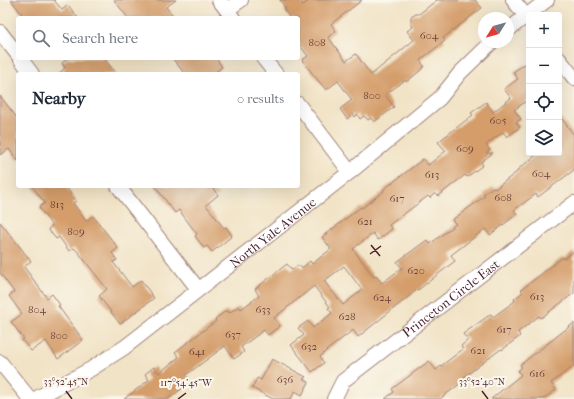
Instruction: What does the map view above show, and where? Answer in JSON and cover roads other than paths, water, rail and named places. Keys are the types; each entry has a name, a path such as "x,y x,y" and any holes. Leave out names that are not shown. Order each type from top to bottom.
{"street":[{"path":"226,9 241,0"},
{"path":"514,0 526,15"},
{"path":"534,12 547,0"},
{"path":"514,26 526,19"},
{"path":"0,32 16,52"},
{"name":"North Yale Avenue","path":"35,399 91,369 125,347 350,172 440,98 460,73 486,48"},
{"path":"22,60 30,72"},
{"path":"265,60 274,72"},
{"path":"562,63 574,78"},
{"path":"300,107 350,172"},
{"path":"120,188 198,289"},
{"name":"Princeton Circle East","path":"334,399 343,381 574,203"},
{"path":"0,362 30,399"}]}
